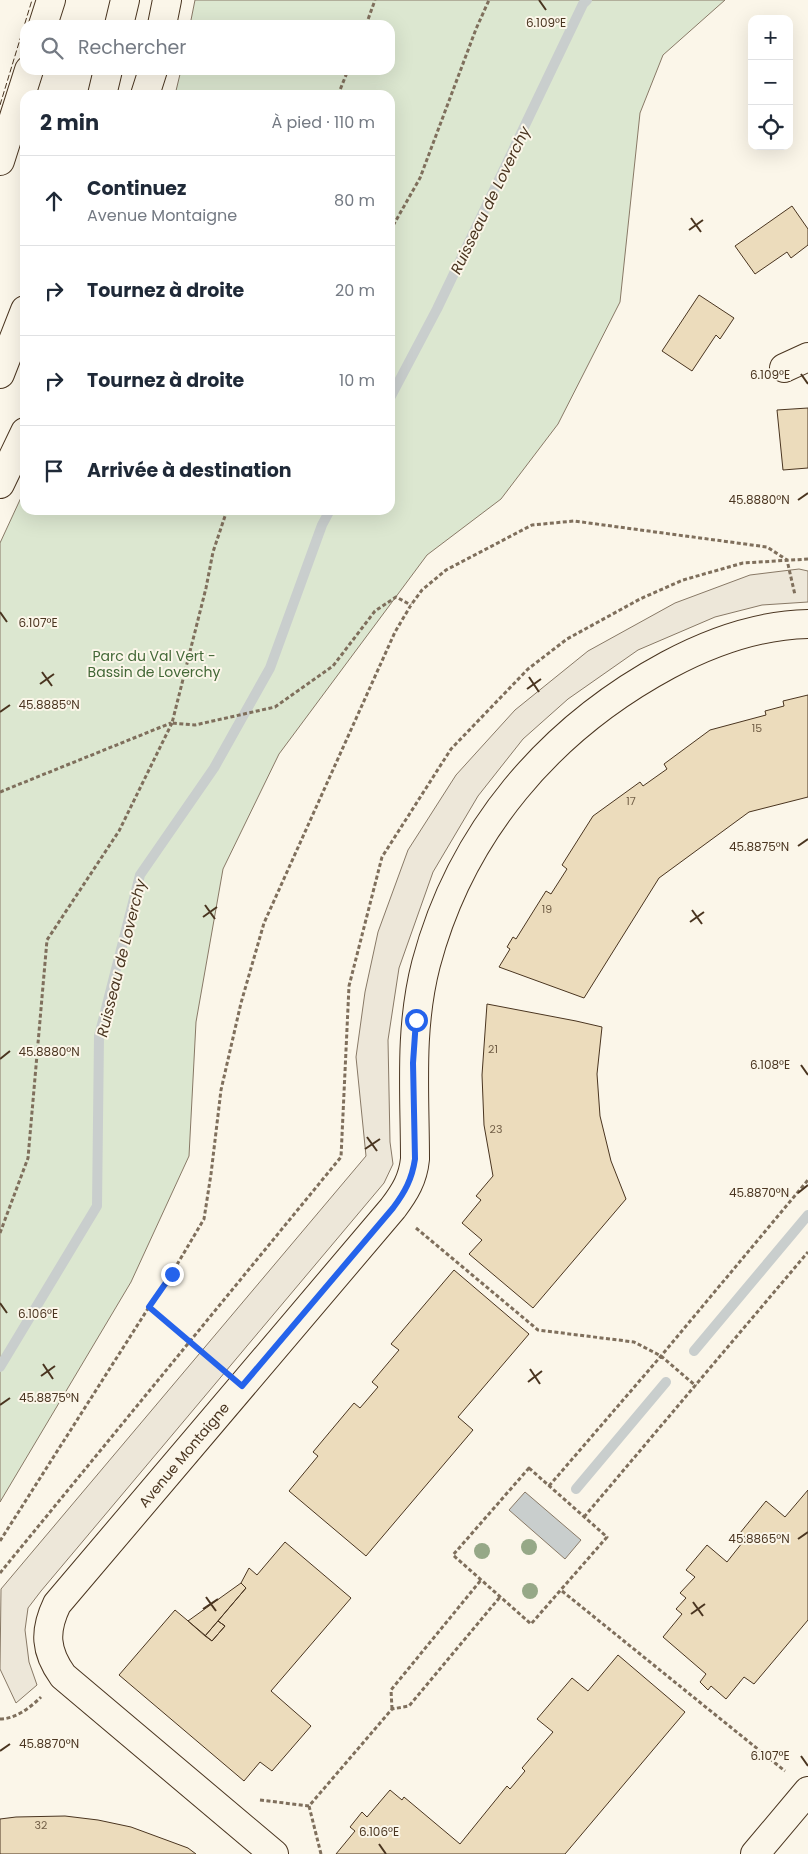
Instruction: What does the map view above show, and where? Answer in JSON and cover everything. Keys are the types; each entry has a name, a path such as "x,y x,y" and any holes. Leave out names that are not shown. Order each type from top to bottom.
{"street":[{"path":"45,20 51,0"},
{"path":"120,20 125,0"},
{"path":"163,20 167,0"},
{"path":"23,90 27,75"},
{"path":"103,90 107,75"},
{"path":"147,90 151,75"},
{"path":"0,161 20,98"},
{"path":"0,374 20,323"},
{"path":"0,484 20,442"},
{"name":"Avenue Montaigne","path":"271,1853 62,1676 52,1658 48,1639 48,1626 57,1604 393,1208 409,1186 414,1166 416,1133 414,1044 417,1011 426,966 436,930 452,890 496,812 525,776 561,740 630,687 682,658 714,644 752,631 798,625"},
{"path":"755,1854 800,1784"}],"path":[{"path":"368,20 375,0"},
{"path":"395,222 420,178 476,29 490,0"},
{"path":"340,90 346,75"},
{"path":"0,1233 28,1158 47,940 119,831 172,723 206,588 213,552 225,515"},
{"path":"0,1541 172,1274 204,1219 221,1090 241,1003 264,923 395,632 422,590 446,570 532,525 574,521 767,547 787,560 796,597 798,625"},
{"path":"0,1572 341,1157 348,986 382,857 451,749 528,669 567,639 640,598 683,580 743,563 808,559"},
{"path":"0,792 172,723 195,725 275,707 332,666 375,612 396,597 411,605"},
{"path":"549,1486 661,1356 808,1180"},
{"path":"393,1208 538,1330 634,1342 661,1356 696,1386"},
{"path":"584,1517 808,1252"},
{"path":"149,1307 242,1386"},
{"path":"529,1468 549,1486 607,1537 562,1591 531,1624 452,1555 529,1468"},
{"path":"392,1709 391,1690 482,1580"},
{"path":"562,1591 800,1784"},
{"path":"309,1806 392,1709 409,1706 500,1597"},
{"path":"0,1719 9,1719 33,1705 62,1676"},
{"path":"238,1824 260,1800 309,1806"},
{"path":"309,1806 321,1854"}],"green space":[{"name":"Parc du Val Vert - Bassin de Loverchy","path":"195,0 725,0 663,55 640,113 620,302 558,424 501,499 427,555 279,754 223,869 196,1022 189,1156 131,1282 0,1502 0,543 20,500 20,515 395,515 395,90 176,90 180,75 395,75 395,20 191,20"}],"shaded area":[{"path":"799,569 808,571 808,602 762,605 715,617 638,650 568,699 523,739 478,796 433,872 399,968 388,1040 390,1142 393,1164 384,1183 28,1608 25,1630 29,1662 37,1685 16,1703 0,1669 1,1589 366,1156 356,1057 365,992 378,932 408,850 456,775 515,710 588,651 675,603 750,575"},
{"path":"525,1492 581,1540 565,1559 509,1510"}],"building":[{"path":"792,206 808,229 808,245 791,258 787,252 755,274 735,246"},
{"path":"699,295 734,318 720,339 716,335 692,371 662,351"},
{"path":"808,408 808,468 783,470 777,410"},
{"path":"808,695 808,797 749,812 659,878 584,998 499,967 510,949 507,947 513,937 516,939 546,891 551,894 567,869 562,865 593,816 640,782 643,786 667,769 664,764 710,730 766,715 765,711 784,706 783,701"},
{"path":"487,1004 602,1027 597,1074 600,1116 611,1161 626,1199 533,1308 469,1254 482,1240 462,1223 481,1200 476,1196 493,1176 484,1125 482,1075"},
{"path":"454,1270 529,1334 458,1417 473,1430 366,1556 289,1491 318,1456 313,1452 354,1403 360,1408 378,1387 372,1382 399,1350 391,1344"},
{"path":"808,1490 808,1620 754,1684 744,1677 726,1699 711,1686 708,1690 700,1682 706,1674 663,1637 682,1614 676,1609 686,1598 680,1593 695,1577 686,1570 707,1545 727,1562 746,1538 740,1533 766,1501 785,1517"},
{"path":"285,1542 351,1598 271,1691 311,1726 272,1771 260,1762 244,1781 119,1675 175,1610 212,1641 225,1626 218,1621 246,1588 241,1583 249,1568 257,1575"},
{"path":"241,1583 246,1588 205,1636 188,1621"},
{"path":"218,1621 225,1626 212,1641 205,1636"},
{"path":"618,1655 685,1712 565,1854 336,1854 355,1831 350,1827 362,1812 367,1817 390,1790 402,1800 404,1797 460,1844 507,1786 510,1789 525,1771 522,1768 553,1732 537,1719 572,1678 588,1691"},
{"path":"65,1816 131,1827 188,1848 196,1854 0,1854 0,1819"}],"waterway":[{"name":"Ruisseau de Loverchy","path":"395,389 437,309 583,4 587,0"},
{"name":"Ruisseau de Loverchy","path":"0,1367 97,1206 99,1036 140,875 214,768 270,668 327,515"},
{"path":"694,1351 808,1215"},
{"path":"576,1489 666,1382"}],"fence":[{"path":"26,20 32,0"},
{"path":"0,105 20,39"}],"route":[{"path":"172,1274 149,1307 242,1386 393,1208 409,1186 415,1159 416,1133 413,1063 416,1020"}]}
